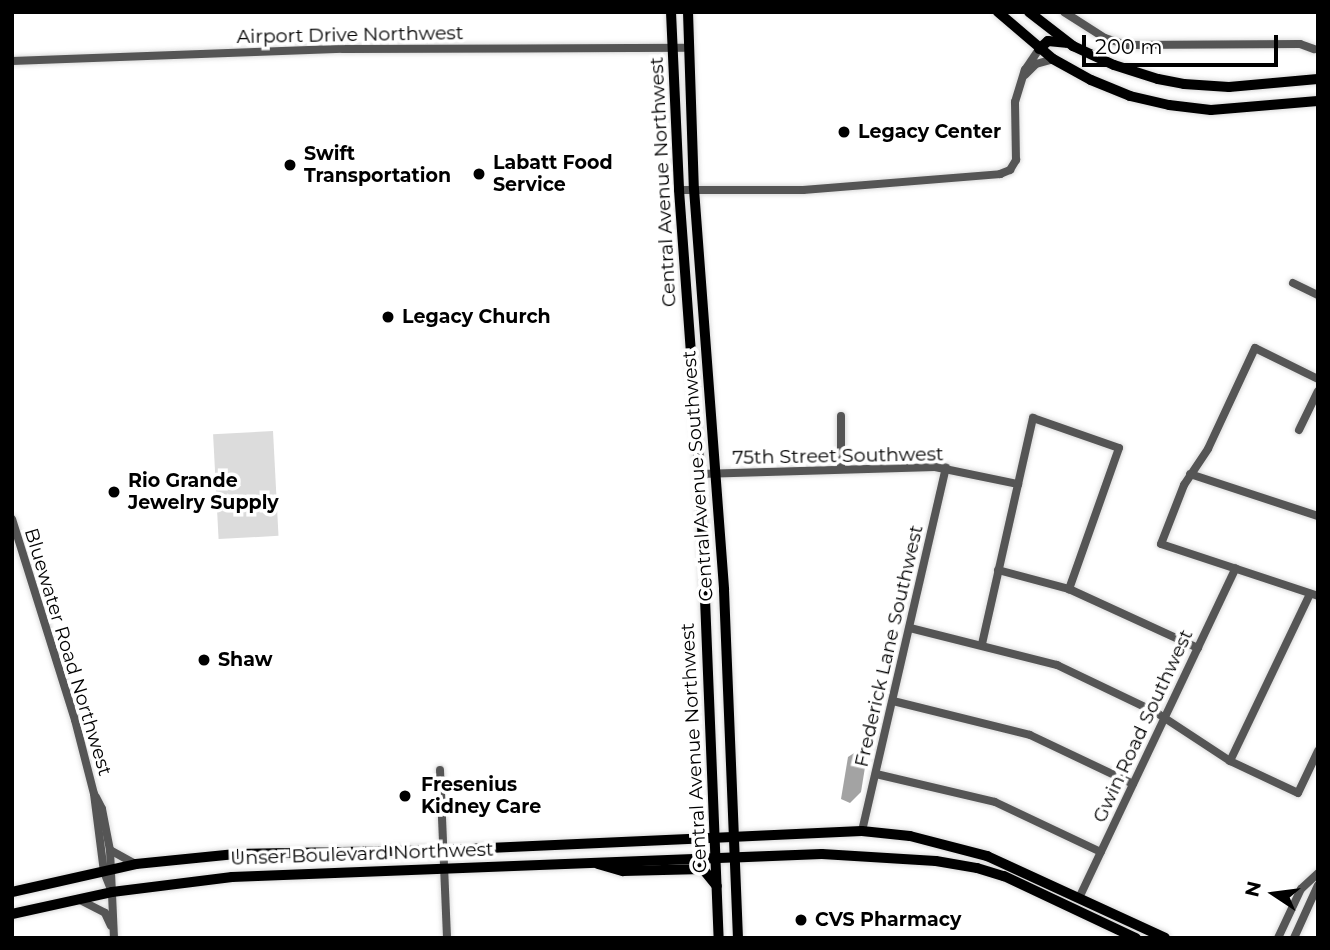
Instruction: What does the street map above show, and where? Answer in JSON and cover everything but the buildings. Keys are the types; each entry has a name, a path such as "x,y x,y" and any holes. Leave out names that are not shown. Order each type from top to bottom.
{"main road":[{"name":"Central Avenue Northwest","path":"671,12 679,190 699,474 719,938"},
{"name":"Central Avenue Southwest","path":"688,12 694,188 717,473 738,938"},
{"path":"998,12 1054,59 1110,89 1169,105 1234,109 1318,101"},
{"path":"1029,12 1073,46"},
{"path":"1039,48 1055,40 1114,65 1184,84 1229,87 1318,79"},
{"path":"676,112 691,112"},
{"name":"Unser Boulevard Northwest","path":"12,892 136,864 236,854 444,850 862,831 910,836 965,848 1166,938"},
{"name":"Unser Boulevard Northwest","path":"12,914 112,892 232,877 735,856 832,855 956,863 1004,876 1136,938"},
{"path":"587,862 623,871 703,869 718,887"}],"street":[{"path":"1069,14 1104,38 1126,45 1300,44 1314,49"},
{"name":"Airport Drive Northwest","path":"12,61 342,49 689,48"},
{"path":"679,190 803,190 1000,174 1010,170 1016,160 1014,116 1023,77 1039,48"},
{"path":"1023,77 1035,64 1054,59"},
{"path":"1293,283 1318,295"},
{"path":"1230,761 1314,595 1161,544 1190,474 1208,449 1255,348 1318,379"},
{"path":"1299,430 1318,391"},
{"path":"841,416 841,468"},
{"path":"982,643 1033,418 1119,448 1069,589"},
{"name":"75th Street Southwest","path":"699,474 841,468 946,468 1018,484"},
{"name":"Frederick Lane Southwest","path":"862,831 946,468"},
{"path":"1190,474 1318,516"},
{"name":"Bluewater Road Northwest","path":"12,519 75,720 94,794 112,892 114,935"},
{"name":"Gwin Road Southwest","path":"1079,898 1236,568"},
{"path":"998,570 1069,589 1198,648"},
{"path":"910,628 982,643 1057,665 1166,717 1230,761 1298,793 1318,751"},
{"path":"893,701 1013,729 1133,784"},
{"path":"440,769 447,938"},
{"path":"876,774 995,803 1101,852"},
{"name":"Bluewater Road Northwest","path":"94,794 102,809 110,849 108,872"},
{"path":"110,849 136,864"},
{"path":"1279,938 1301,889 1318,873"},
{"path":"1293,938 1318,885"},
{"path":"77,899 105,913 114,935"}],"shaded area":[{"path":"273,431 278,536 219,539 213,434"},
{"path":"860,749 867,755 861,792 850,803 841,799 848,757"}],"place":[{"name":"Legacy Center","path":"844,132"},
{"name":"Swift Transportation","path":"290,165"},
{"name":"Labatt Food Service","path":"479,174"},
{"name":"Legacy Church","path":"388,317"},
{"name":"Rio Grande Jewelry Supply","path":"114,492"},
{"name":"Shaw","path":"204,660"},
{"name":"Fresenius Kidney Care","path":"405,796"},
{"name":"CVS Pharmacy","path":"801,920"}]}
